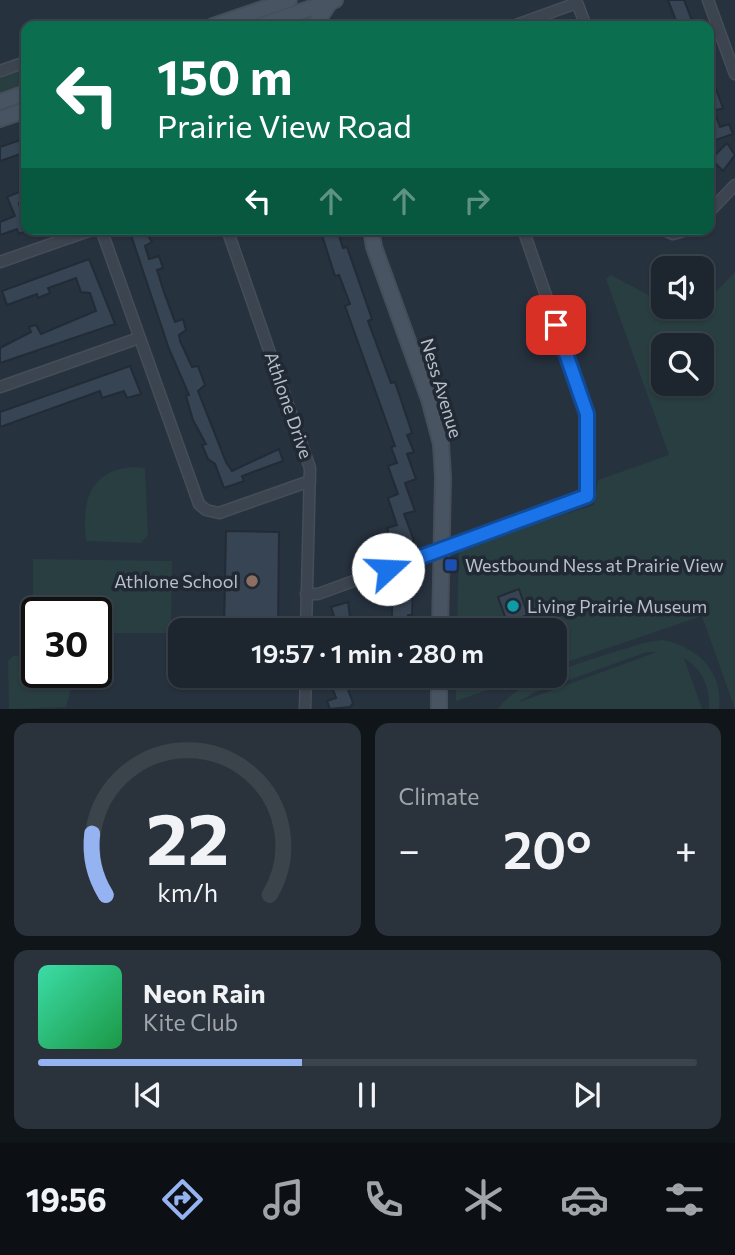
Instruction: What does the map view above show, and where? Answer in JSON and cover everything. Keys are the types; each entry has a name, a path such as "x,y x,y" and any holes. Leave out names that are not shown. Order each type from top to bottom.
{"main road":[{"path":"270,21 291,12 333,1"},
{"path":"318,21 333,1"},
{"path":"224,21 255,6 291,12"},
{"path":"0,102 21,95"},
{"path":"0,119 21,112"},
{"name":"Ness Avenue","path":"365,235 374,247"},
{"name":"Ness Avenue","path":"372,235 438,428 443,467 440,618"},
{"path":"439,688 439,709"}],"street":[{"path":"708,0 735,75"},
{"path":"526,21 577,2 584,21"},
{"path":"0,71 21,64"},
{"path":"714,207 735,185"},
{"path":"0,262 77,235"},
{"path":"103,235 199,504 206,510 219,513 310,481"},
{"name":"Athlone Drive","path":"229,235 308,457 310,481 306,618"},
{"path":"306,594 318,594 587,496 587,414 525,235"},
{"path":"0,387 139,338"},
{"path":"305,709 306,688"}],"green space":[{"path":"21,64 21,112 0,119 0,71"},
{"name":"Living Prairie Museum","path":"735,272 735,709 702,616 567,662 567,618 457,618 459,548 594,505 598,480 669,455 606,279 611,275 651,297 651,319 714,319 714,293"},
{"path":"133,467 145,468 148,535 141,543 86,541 85,514 91,491 106,475"},
{"path":"33,559 172,561 171,618 168,618 168,633 112,633 112,597 33,597"},
{"path":"662,640 675,643 697,655 712,672 717,683 719,709 709,709 704,680 696,668 684,658 702,709 498,709 522,688 546,688 517,703 558,688 567,688 567,685 657,652 647,652 567,681 567,668 643,643"},
{"path":"13,656 21,656 21,688 71,688 66,707 9,709 8,661"},
{"path":"456,688 493,688 456,701"}],"building":[{"path":"668,0 684,0 692,21 676,21"},
{"path":"714,84 723,108 714,111"},
{"path":"716,116 720,127 729,124 733,134 714,141"},
{"path":"21,140 21,154 0,161 0,147"},
{"path":"727,143 735,155 723,171 714,162 714,156"},
{"path":"21,191 19,234 17,229 0,235 0,222 15,216 7,197"},
{"path":"131,235 147,235 152,242 145,246 149,259 159,256 163,268 157,270 164,292 175,322 183,319 186,330 179,335 180,341 192,367 198,366 205,385 198,391 232,471 279,449 283,461 242,476 244,481 224,488 215,464 208,459 202,445 206,444 193,420 186,396 189,395 169,349"},
{"path":"322,235 339,235 343,248 347,247 372,319 368,321 391,383 395,382 412,433 407,435 414,452 407,454 416,479 405,483 415,511 404,514 414,541 394,548 387,528 397,525 388,498 398,494 388,466 397,463 391,447 395,446 345,306 350,304 339,275 335,276"},
{"path":"89,259 115,324 0,363 0,348 31,332 29,327 36,325 41,334 96,311 90,293 81,292 76,278 48,288 50,293 38,298 37,294 7,305 2,291"},
{"path":"130,366 141,394 127,398 124,391 102,398 100,391 0,427 0,412"},
{"name":"Athlone School","path":"226,531 279,532 278,618 224,618"},
{"path":"392,587 413,587 412,615 408,615 408,618 392,618"},
{"name":"Living Prairie Museum","path":"519,589 528,615 506,618 498,597"},
{"path":"348,602 350,618 329,618 334,616 331,607"},
{"path":"332,688 347,688 353,703 350,707 330,709 327,701 336,698"}],"place":[{"name":"Westbound Ness at Prairie View","path":"451,565"},
{"name":"Athlone School","path":"252,581"},
{"name":"Living Prairie Museum","path":"513,606"}],"route":[{"path":"388,569 587,496 587,414 556,325"}]}
